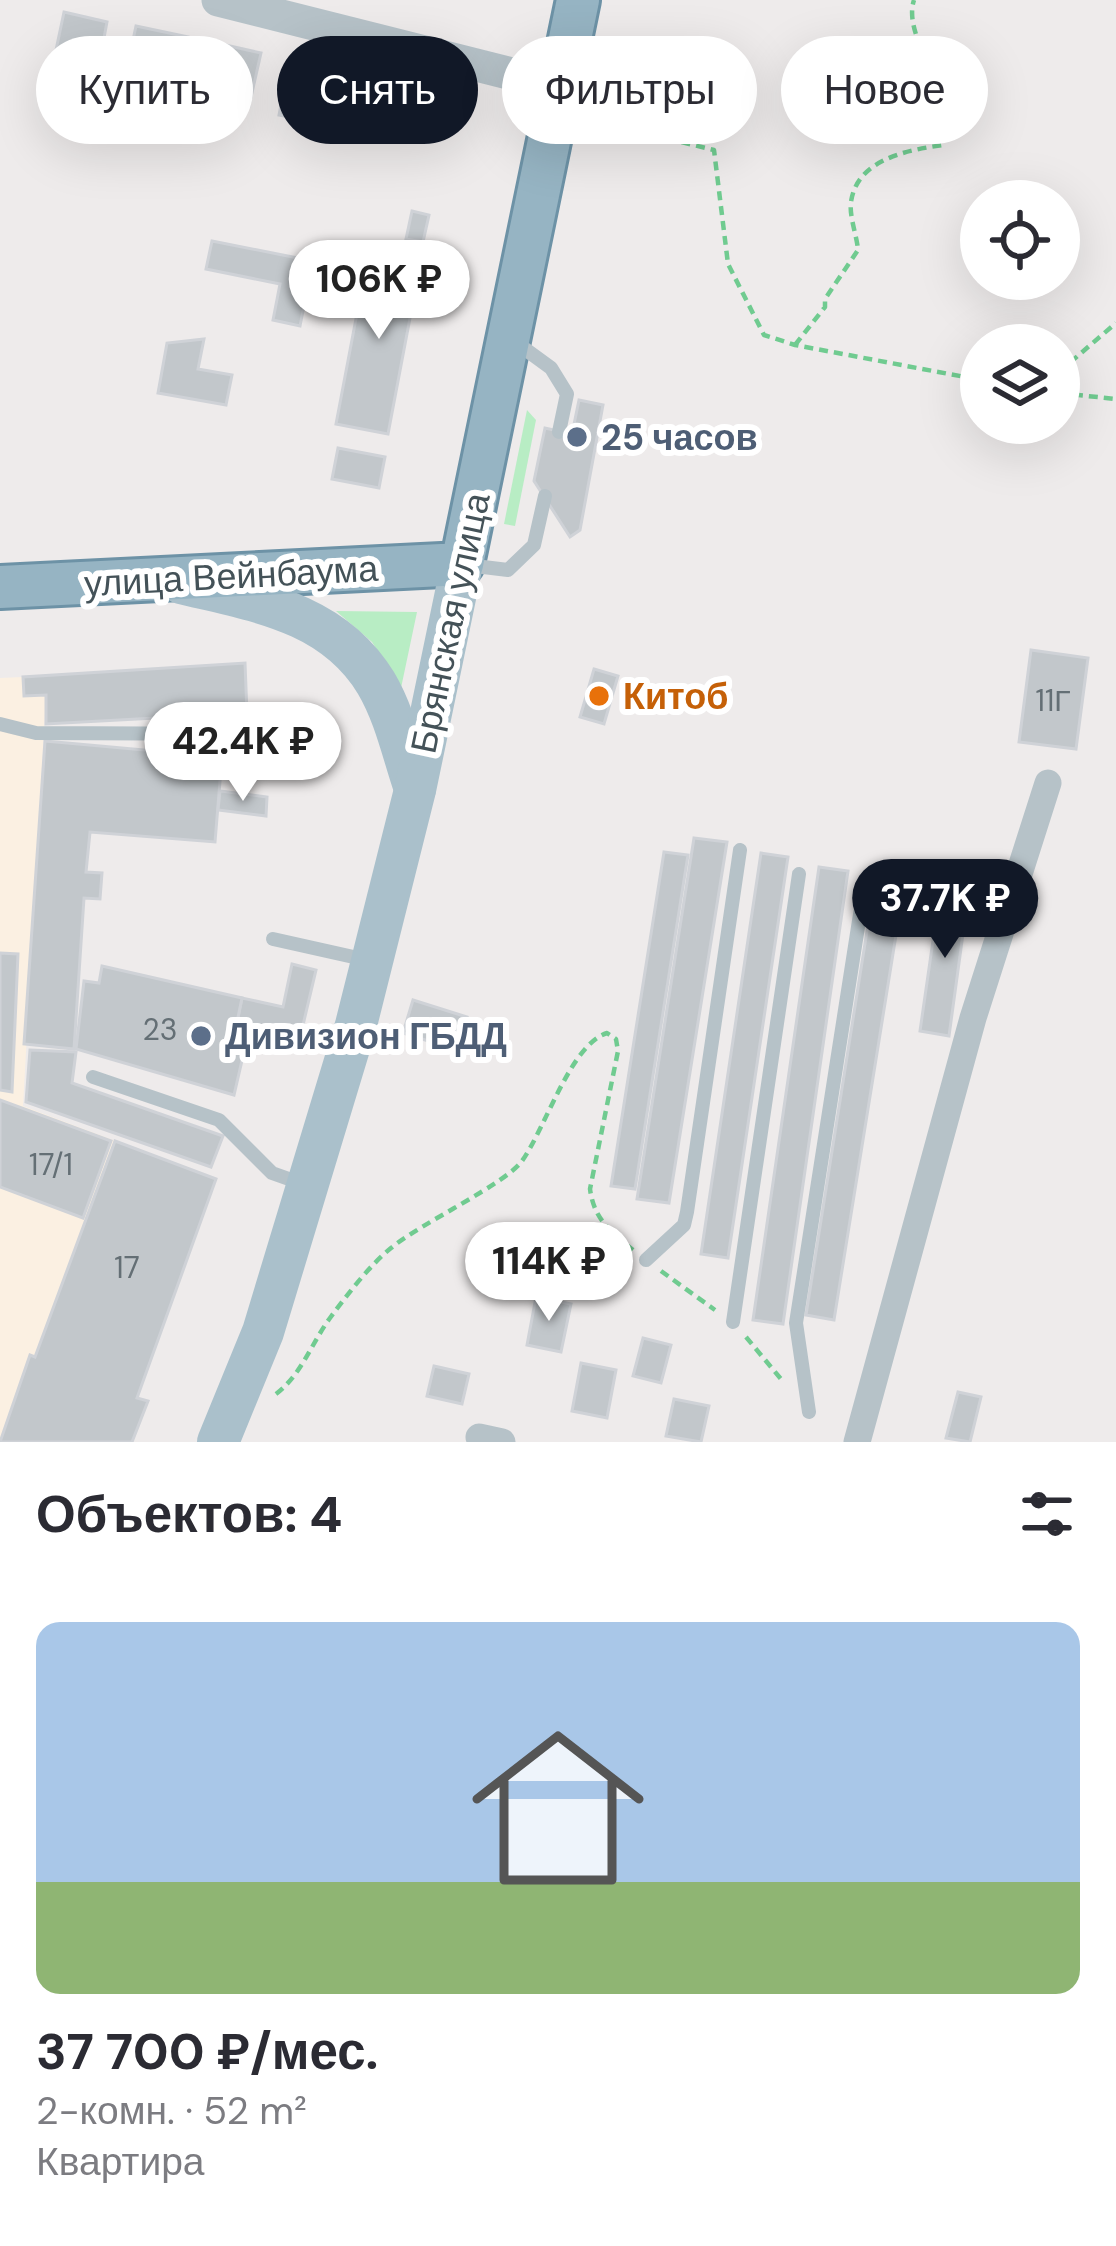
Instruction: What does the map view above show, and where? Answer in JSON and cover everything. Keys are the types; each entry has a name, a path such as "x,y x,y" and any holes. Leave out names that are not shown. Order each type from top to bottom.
{"highway":[{"name":"Брянская улица","path":"570,36 578,0"},
{"name":"Брянская улица","path":"462,564 548,144"},
{"name":"улица Вейнбаума","path":"0,587 462,564"}],"main road":[{"name":"Брянская улица","path":"218,1442 263,1332 373,961 462,564"},
{"path":"170,580 259,602 332,632 375,681 415,790"}],"street":[{"path":"218,0 502,71"},
{"path":"857,1442 973,1018 1048,783"}],"lane":[{"path":"508,337 551,368 567,394 559,431"},
{"path":"462,564 508,570 534,545 545,496"},
{"path":"0,724 36,733 256,734"},
{"path":"646,1260 684,1225 687,1212 740,850"},
{"path":"733,1322 799,874"},
{"path":"809,1412 796,1322 863,895"},
{"path":"273,939 373,961"},
{"path":"93,1077 218,1120 272,1173 308,1186"}],"path":[{"path":"795,345 825,307 825,298 858,250 851,203 860,180 888,156 943,145 957,112 916,40 910,12 914,0"},
{"path":"689,144 714,150 728,263 764,335 960,376"},
{"path":"1080,354 1116,323"},
{"path":"1080,395 1116,399"},
{"path":"268,1400 291,1382 329,1319 388,1250 519,1166 558,1099 573,1062 592,1037 607,1033"}],"shaded area":[{"path":"23,677 25,696 46,695 23,1106 216,1179 137,1397 148,1401 132,1442 0,1442 0,678"}],"green space":[{"path":"527,410 536,420 515,526 504,524"},
{"path":"336,611 417,612 401,688 372,642"}],"building":[{"path":"64,12 107,22 104,36 59,36"},
{"path":"136,26 183,36 134,36"},
{"path":"253,51 261,53 253,88"},
{"path":"412,211 429,215 423,242 406,239"},
{"path":"212,241 313,261 300,326 273,320 280,284 206,269"},
{"path":"369,250 421,260 388,434 336,424"},
{"path":"204,339 198,369 232,375 226,405 158,393 167,343"},
{"path":"579,400 603,405 580,530 570,537 534,481 545,428 572,434"},
{"path":"338,448 385,457 379,488 332,479"},
{"path":"1031,650 1088,658 1076,749 1019,742"},
{"path":"245,663 247,713 46,724 46,695 24,696 23,677"},
{"name":"Китоб","path":"594,669 618,676 604,724 580,717"},
{"path":"45,741 222,757 215,842 90,832 86,872 102,873 100,899 84,898 74,1049 24,1044"},
{"path":"220,791 267,797 266,816 218,810"},
{"path":"694,838 727,842 669,1203 637,1199"},
{"path":"664,852 688,855 635,1189 611,1186"},
{"path":"761,853 788,857 728,1258 701,1254"},
{"path":"819,867 848,871 783,1324 753,1320"},
{"path":"877,868 906,873 834,1320 806,1315"},
{"path":"941,885 969,890 949,1036 920,1031"},
{"path":"0,953 18,954 12,1092 0,1090"},
{"path":"292,964 316,970 299,1042 236,1027 242,998 283,1007"},
{"path":"102,966 242,998 236,1027 249,1030 234,1095 76,1049 84,981 99,983"},
{"path":"413,1000 467,1017 457,1050 403,1033"},
{"path":"30,1050 76,1052 72,1083 223,1136 211,1167 26,1102"},
{"path":"0,1100 111,1141 83,1218 0,1187"},
{"path":"115,1141 216,1179 137,1398 148,1401 132,1442 0,1442 30,1355 35,1357"},
{"path":"536,1297 571,1304 561,1352 527,1345"},
{"path":"643,1338 671,1345 661,1383 633,1376"},
{"path":"581,1363 616,1370 607,1418 572,1411"},
{"path":"434,1366 469,1374 462,1404 427,1396"},
{"path":"958,1392 981,1397 970,1442 946,1438"},
{"path":"674,1399 709,1406 701,1442 666,1436"}],"place":[{"name":"25 часов","path":"577,437"},
{"name":"Китоб","path":"599,696"},
{"name":"Дивизион ГБДД","path":"201,1036"}]}
